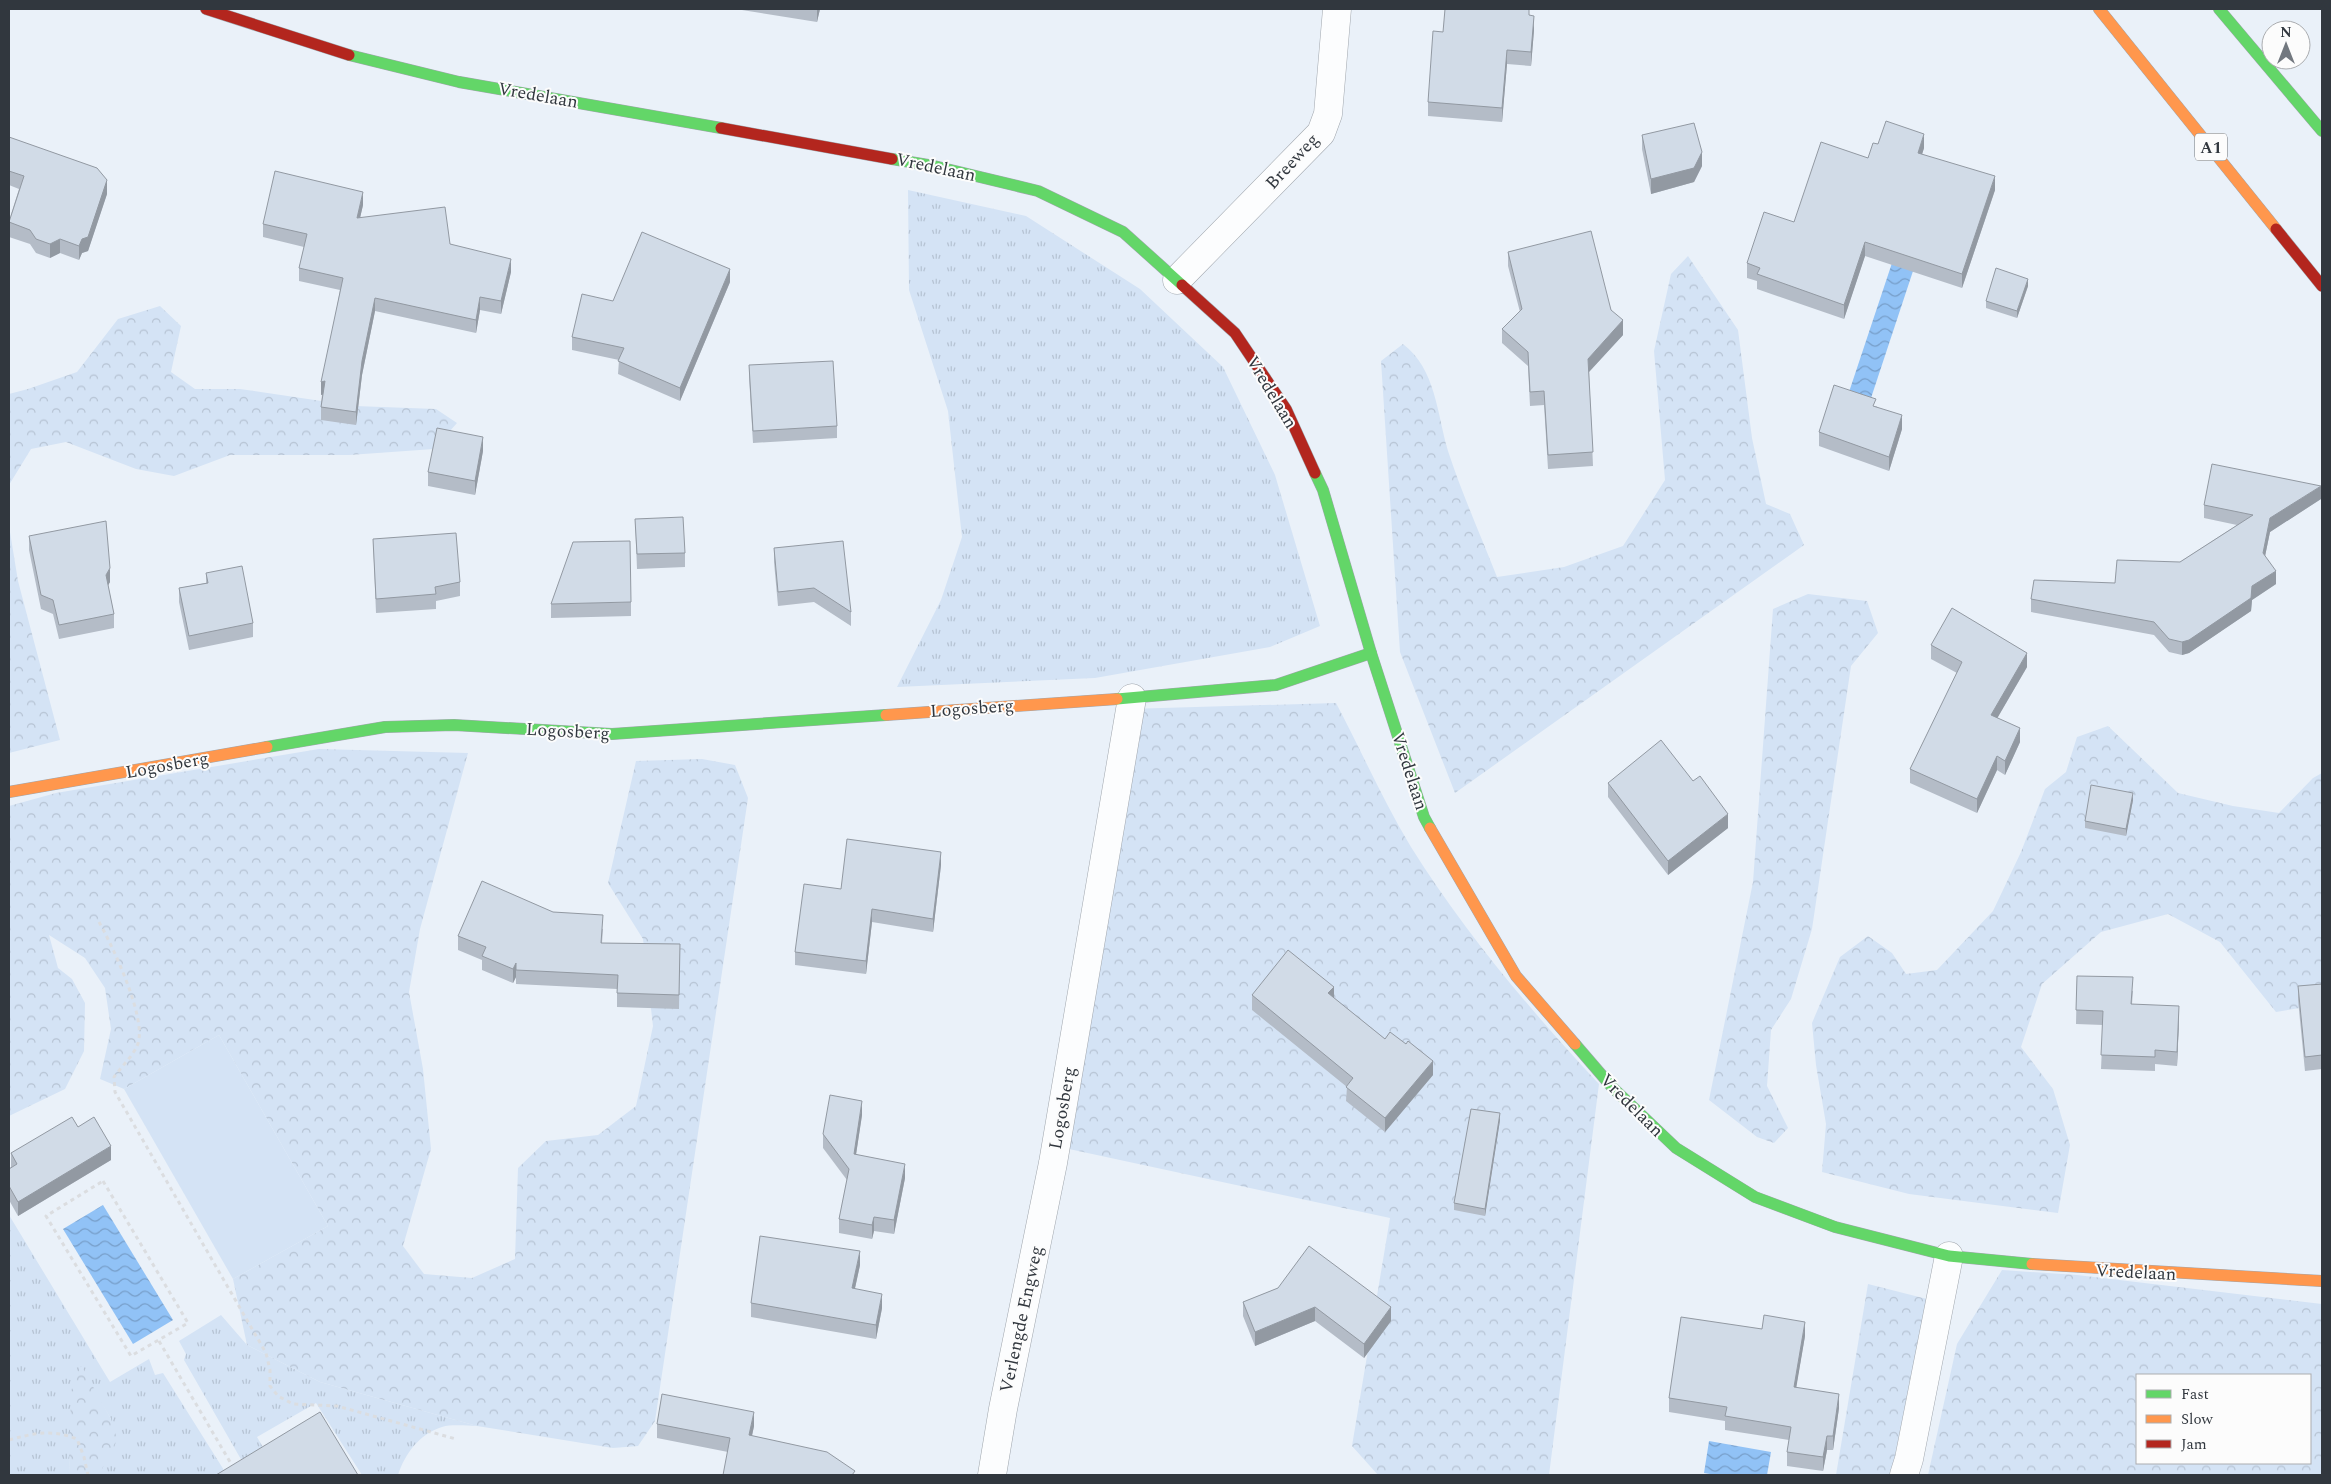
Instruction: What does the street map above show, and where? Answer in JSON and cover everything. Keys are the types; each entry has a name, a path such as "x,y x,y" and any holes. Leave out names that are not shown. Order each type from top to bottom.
{"main road":[{"name":"Vredelaan","path":"206,9 329,50 459,82 820,144 934,166 1038,191 1123,232 1235,333 1286,409 1323,490 1371,653 1424,817 1516,976 1612,1087 1676,1148 1754,1197 1836,1227 1949,1256 2074,1268 2322,1281"},
{"name":"A1","path":"2099,9 2322,286"},
{"path":"2219,9 2322,131"},
{"name":"Logosberg","path":"9,792 385,727 454,725 612,734 1132,698 1276,685 1371,653"}],"street":[{"name":"Breeweg","path":"1178,280 1321,133 1328,114 1337,9"},
{"name":"Logosberg","path":"1053,1163 1132,698"},
{"name":"Verlengde Engweg","path":"992,1475 1002,1409 1053,1163"},
{"path":"1904,1475 1909,1459 1949,1256"}],"path":[{"path":"99,922 116,952 132,997 140,1034 138,1045 114,1077 115,1092 266,1353 270,1370 270,1386 278,1396 293,1404 337,1406 456,1439"},
{"path":"103,1181 188,1323 159,1340 131,1356 46,1216 103,1181"},
{"path":"159,1340 237,1475"},
{"path":"9,1440 35,1433 62,1433 77,1439 88,1475"}],"green space":[{"path":"908,190 1026,216 1140,289 1223,367 1275,475 1320,626 1270,647 1095,678 897,687 941,600 962,537 948,411 909,290"},
{"path":"1688,256 1738,330 1752,438 1766,504 1790,514 1804,545 1455,793 1400,652 1381,361 1403,344 1414,354 1429,379 1453,467 1497,577 1564,567 1623,546 1665,480 1654,351 1671,274"},
{"path":"160,306 181,326 171,372 195,389 240,389 355,406 436,409 457,423 434,449 349,455 230,455 174,476 136,469 66,442 31,449 9,485 9,394 77,372 118,319"},
{"path":"9,526 18,581 60,740 9,753"},
{"path":"1808,594 1867,601 1878,633 1851,666 1812,929 1791,999 1771,1030 1767,1086 1788,1128 1774,1143 1757,1137 1709,1100 1753,882 1773,609"},
{"path":"1336,703 1391,812 1411,847 1453,910 1523,999 1599,1084 1549,1475 1378,1475 1352,1446 1390,1218 1055,1146 1127,709"},
{"path":"2108,726 2178,793 2233,806 2279,813 2313,778 2322,773 2322,995 2318,1005 2276,1012 2220,942 2168,914 2101,932 2042,984 2021,1047 2053,1089 2070,1145 2058,1213 1909,1194 1822,1172 1826,1124 1816,1065 1812,1023 1840,957 1868,936 1892,953 1906,974 1937,970 1993,911 2021,852 2045,789 2066,772 2077,737"},
{"path":"319,749 468,753 420,929 409,992 423,1069 431,1149 403,1246 424,1274 472,1278 515,1259 518,1168 546,1141 598,1135 636,1106 653,1026 643,939 608,883 636,761 702,759 735,765 748,798 655,1421 638,1446 613,1448 477,1426 320,1382 247,1345 233,1279 328,1226 219,1035 124,1089 100,1079 111,1029 105,988 85,958 49,935 58,968 72,979 85,1003 84,1051 65,1089 9,1116 9,806 56,793"},
{"path":"219,1035 328,1226 233,1279 124,1089"},
{"path":"9,1215 110,1382 149,1359 155,1375 163,1373 227,1475 99,1475 111,1419 102,1404 71,1434 69,1475 9,1475"},
{"path":"2002,1270 2077,1275 2322,1304 2322,1475 1928,1475 1957,1344"},
{"path":"1868,1284 1927,1299 1891,1475 1836,1475"},
{"path":"221,1315 247,1345 320,1382 477,1426 446,1426 426,1434 409,1452 398,1475 362,1475 316,1403 257,1437 274,1466 250,1475 184,1360 186,1354 179,1341"},
{"path":"81,1365 111,1419 117,1439 99,1475 69,1475 71,1391"}],"water":[{"path":"1895,254 1916,262 1871,398 1849,392"},
{"path":"103,1205 173,1320 133,1344 63,1229"},
{"path":"1709,1441 1771,1452 1767,1475 1716,1475 1704,1473"}],"building":[{"path":"1445,9 1529,9 1529,15 1534,16 1531,52 1507,50 1502,108 1428,102 1433,31 1443,32"},
{"path":"1886,121 1924,134 1918,153 1995,176 1962,274 1865,242 1844,305 1757,274 1760,268 1747,263 1764,212 1794,222 1821,142 1868,158 1873,143 1878,144"},
{"path":"1694,123 1702,152 1694,168 1651,179 1642,135"},
{"path":"9,137 97,168 107,180 88,237 82,239 79,246 60,239 50,244 36,239 30,230 9,222 24,176 9,171"},
{"path":"275,171 363,192 357,218 445,207 450,244 511,259 501,301 480,297 476,320 375,298 362,361 356,412 321,407 325,381 321,382 343,278 299,268 307,234 263,224"},
{"path":"1591,231 1611,310 1623,320 1588,359 1593,452 1548,455 1544,391 1530,392 1528,352 1502,329 1522,309 1508,252"},
{"path":"642,232 730,269 680,388 618,361 624,348 572,337 582,294 613,301"},
{"path":"1996,268 2028,279 2017,311 1986,301"},
{"path":"833,361 837,426 753,431 749,365"},
{"path":"1834,385 1876,399 1873,406 1902,415 1889,457 1819,432"},
{"path":"437,428 483,437 475,481 428,472"},
{"path":"2212,464 2321,486 2270,518 2263,553 2276,571 2252,586 2251,598 2189,640 2182,642 2169,639 2154,622 2031,599 2034,580 2115,583 2117,560 2180,562 2253,515 2204,505"},
{"path":"683,517 685,553 637,554 635,519"},
{"path":"106,521 110,568 106,575 114,614 59,625 53,600 41,595 29,536"},
{"path":"456,533 460,582 435,587 436,594 376,599 373,539"},
{"path":"630,541 631,602 551,604 573,542"},
{"path":"843,541 851,612 814,588 778,592 774,548"},
{"path":"242,566 253,623 189,636 179,588 208,583 206,573"},
{"path":"1952,608 2027,653 1991,715 2020,728 2005,761 1997,756 1977,799 1910,769 1962,662 1931,645"},
{"path":"1661,740 1693,781 1700,776 1728,814 1668,861 1608,783"},
{"path":"2091,785 2133,793 2126,829 2085,821"},
{"path":"847,839 941,852 933,919 872,909 866,961 795,952 804,884 841,889"},
{"path":"482,881 553,912 603,915 601,943 680,944 679,995 617,993 618,975 516,970 516,963 513,969 482,956 486,947 458,936"},
{"path":"1288,950 1334,987 1328,993 1385,1039 1390,1032 1406,1044 1408,1041 1433,1061 1385,1118 1346,1087 1353,1078 1252,995"},
{"path":"2077,976 2133,977 2131,1004 2179,1006 2177,1052 2155,1050 2155,1057 2101,1055 2103,1011 2076,1010"},
{"path":"2322,984 2322,1055 2305,1057 2298,986"},
{"path":"830,1095 862,1101 854,1154 905,1164 894,1220 874,1217 872,1225 839,1219 849,1169 823,1134"},
{"path":"1471,1109 1500,1113 1485,1209 1454,1203"},
{"path":"72,1117 78,1127 94,1117 111,1146 18,1202 9,1186 9,1169 17,1164 11,1153"},
{"path":"760,1236 860,1251 852,1288 882,1294 876,1325 751,1303"},
{"path":"1309,1246 1391,1307 1364,1344 1315,1307 1255,1332 1243,1302 1278,1288"},
{"path":"1764,1315 1805,1322 1794,1387 1839,1394 1833,1436 1827,1436 1823,1457 1787,1452 1791,1427 1725,1416 1727,1407 1669,1398 1681,1317 1762,1329"},
{"path":"662,1394 754,1412 749,1435 827,1452 855,1471 852,1475 723,1475 730,1438 657,1424"},
{"path":"320,1412 358,1475 216,1475"}],"traffic: fast":[{"path":"2219,9 2322,131"},
{"path":"349,55 459,82 721,128"},
{"path":"892,159 934,166 1038,191 1123,232 1182,285"},
{"path":"1315,473 1323,490 1371,653 1424,817 1430,828"},
{"path":"1117,699 1276,685 1371,653"},
{"path":"267,747 385,727 454,725 612,734 886,715"},
{"path":"1575,1044 1612,1087 1676,1148 1755,1197 1835,1227 1949,1256 2032,1264"}],"traffic: slow":[{"path":"2099,9 2276,229"},
{"path":"886,715 1117,699"},
{"path":"9,792 267,747"},
{"path":"1430,828 1516,976 1575,1044"},
{"path":"2032,1264 2322,1281"}],"traffic: jam":[{"path":"206,9 349,55"},
{"path":"721,128 892,159"},
{"path":"2276,229 2322,286"},
{"path":"1182,285 1235,333 1286,409 1315,473"}]}
